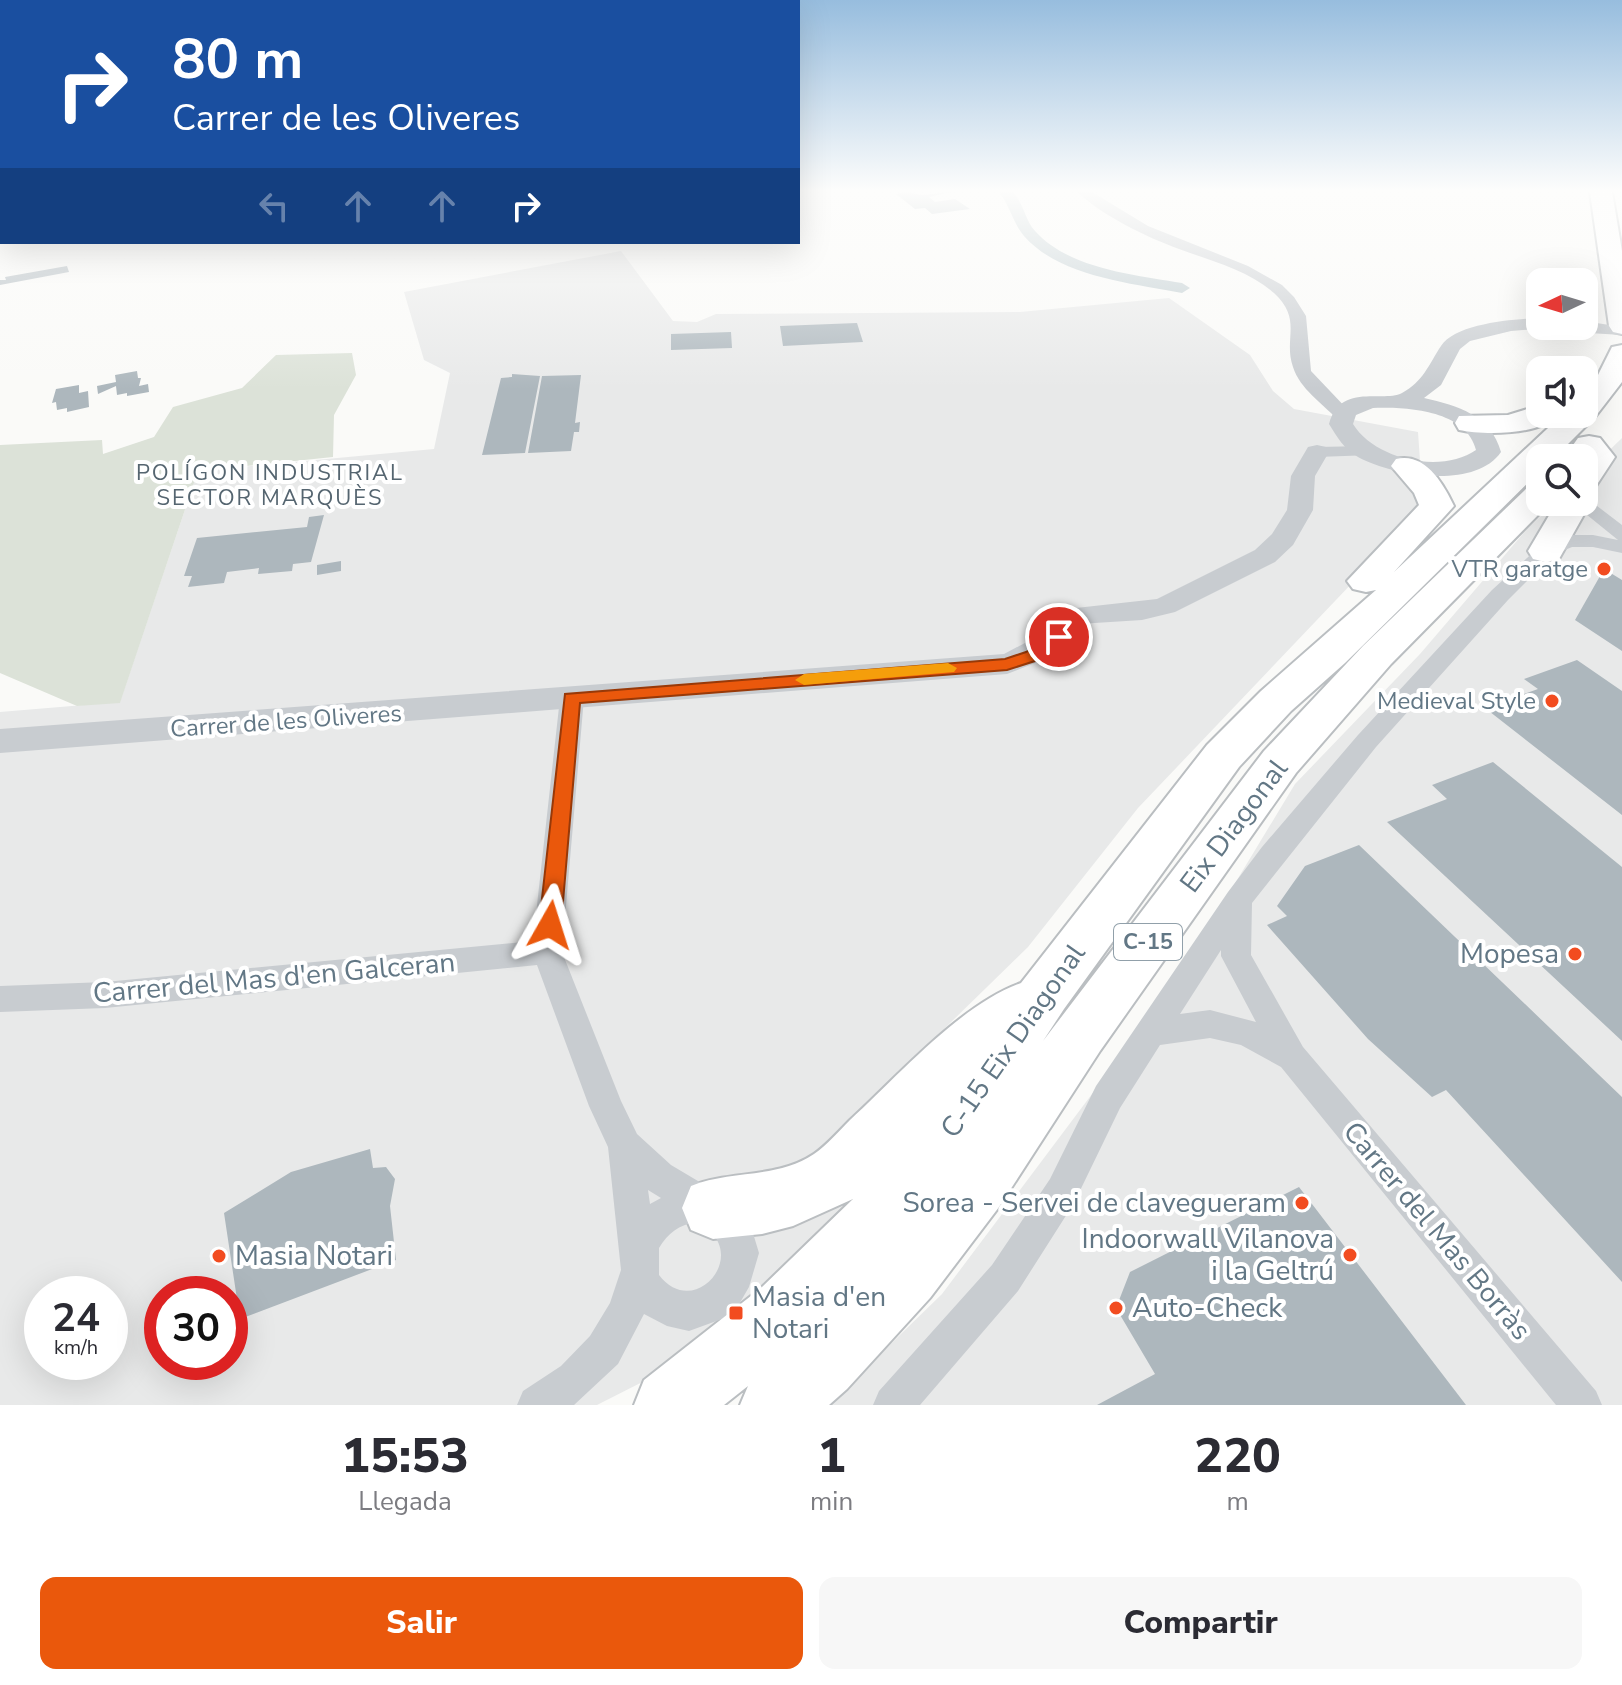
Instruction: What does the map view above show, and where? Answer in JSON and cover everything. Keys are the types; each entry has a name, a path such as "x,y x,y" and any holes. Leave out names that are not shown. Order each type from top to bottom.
{"highway":[{"path":"1598,458 1602,396 1601,258"},
{"name":"C-15 Eix Diagonal","path":"669,1405 785,1312 865,1232 933,1155 1045,993 1223,756 1276,701 1331,654 1602,396"},
{"path":"1456,416 1510,424 1526,419"},
{"name":"C-15","path":"1276,701 1273,683 1437,506 1429,489 1407,466"},
{"name":"Eix Diagonal","path":"775,1405 823,1365 925,1253 977,1186 1080,1034 1280,762 1377,655 1526,508"},
{"path":"1546,551 1566,516"},
{"path":"713,1208 763,1205 814,1189 837,1174 972,1043 1045,993"}],"street":[{"path":"1212,258 1241,269 1291,302 1301,327 1299,363 1305,377 1319,390 1366,451"},
{"path":"1405,402 1433,380 1451,346 1463,337 1511,325 1526,324"},
{"path":"1578,340 1602,396"},
{"path":"1317,452 1366,451 1407,466 1451,469 1482,460 1489,452 1488,442 1456,416 1433,380"},
{"path":"1319,390 1364,403 1405,402 1456,416"},
{"path":"1343,423 1364,403"},
{"name":"Carrer de les Oliveres","path":"0,741 1007,664 1032,656 1059,637 1068,616 1142,611 1165,606 1265,556 1283,539 1300,510 1303,476 1317,452 1343,423"},
{"path":"1598,515 1622,535"},
{"path":"893,1405 1005,1278 1062,1191 1108,1097 1238,900 1272,854 1367,741 1500,595 1546,551 1569,541 1593,541 1622,547"},
{"path":"572,698 547,952 606,1106 625,1146 639,1263 645,1287 656,1301 671,1309 689,1311 706,1306 722,1296 734,1282 740,1265 741,1247 736,1231 713,1208 659,1177 625,1146"},
{"name":"Carrer del Mas Borràs","path":"1238,900 1236,956 1292,1057 1582,1405"},
{"name":"Carrer del Mas d'en Galceran","path":"0,999 105,995 547,952"},
{"name":"Carrer del Mas Borràs","path":"1153,1032 1210,1024 1248,1033 1292,1057"},
{"path":"537,1405 562,1392 603,1352 620,1328 632,1302 643,1239 652,1224 665,1213 681,1206 697,1204 713,1208"}],"shaded area":[{"path":"586,258 626,258 673,321 697,322 716,314 1020,312 1169,298 1250,355 1273,391 1294,409 1418,432 1423,504 1396,537 1138,808 1028,947 904,1068 945,1100 840,1227 666,1370 597,1405 0,1405 0,712 120,702 198,471 434,449 450,373 424,360 404,292"},
{"path":"352,353 356,375 334,415 333,457 198,471 120,703 77,706 0,673 0,445 102,440 103,454 154,437 173,407 242,388 276,355"},
{"path":"1622,438 1622,1405 828,1405 942,1294 1173,986 1295,784 1420,654 1541,516 1598,516 1598,461"}],"building":[{"path":"67,266 69,272 0,285 0,280 6,280 5,277"},
{"path":"857,323 863,342 783,346 780,326"},
{"path":"731,332 732,348 671,350 671,334"},
{"path":"137,371 138,378 141,378 139,386 148,384 149,392 117,395 116,386 98,394 97,386 116,382 115,375"},
{"path":"512,374 540,376 525,453 482,455 501,378 512,377"},
{"path":"581,375 575,423 580,422 579,432 574,432 571,451 528,453 542,376"},
{"path":"79,385 79,393 88,391 89,407 67,412 67,408 57,410 56,402 52,403 56,389"},
{"path":"324,515 311,562 293,564 292,571 258,574 259,568 227,572 224,583 188,587 192,576 184,576 197,538 307,527 309,517"},
{"path":"341,561 341,571 317,575 317,565"},
{"path":"1604,569 1622,580 1622,651 1575,620"},
{"path":"1577,660 1622,691 1622,815 1485,708 1538,689 1524,679"},
{"name":"Mopesa","path":"1493,762 1622,867 1622,1041 1387,822 1447,799 1432,785"},
{"path":"1359,845 1622,1097 1622,1282 1446,1090 1432,1097 1368,1039 1267,925 1287,916 1277,906 1305,866"},
{"path":"370,1149 373,1168 386,1167 395,1179 390,1206 396,1260 248,1316 248,1276 234,1276 224,1213 291,1172"},
{"path":"1299,1187 1466,1405 1097,1405 1155,1374 1116,1308 1130,1272"}],"waterway":[{"path":"1064,258 1101,271 1182,288"}],"slow traffic":[{"path":"804,680 948,668"}],"place":[{"name":"VTR garatge","path":"1604,569"},
{"name":"Medieval Style","path":"1552,701"},
{"name":"Mopesa","path":"1575,954"},
{"name":"Sorea - Servei de clavegueram","path":"1302,1203"},
{"name":"Indoorwall Vilanova i la Geltrú","path":"1350,1255"},
{"name":"Masia Notari","path":"219,1256"},
{"name":"Auto-Check","path":"1116,1308"},
{"name":"Masia d'en Notari","path":"736,1313"}],"district":[{"name":"POLÍGON INDUSTRIAL SECTOR MARQUÈS","path":"270,486"}],"route":[{"path":"550,925 572,698 1007,664 1032,656 1059,637"}]}
